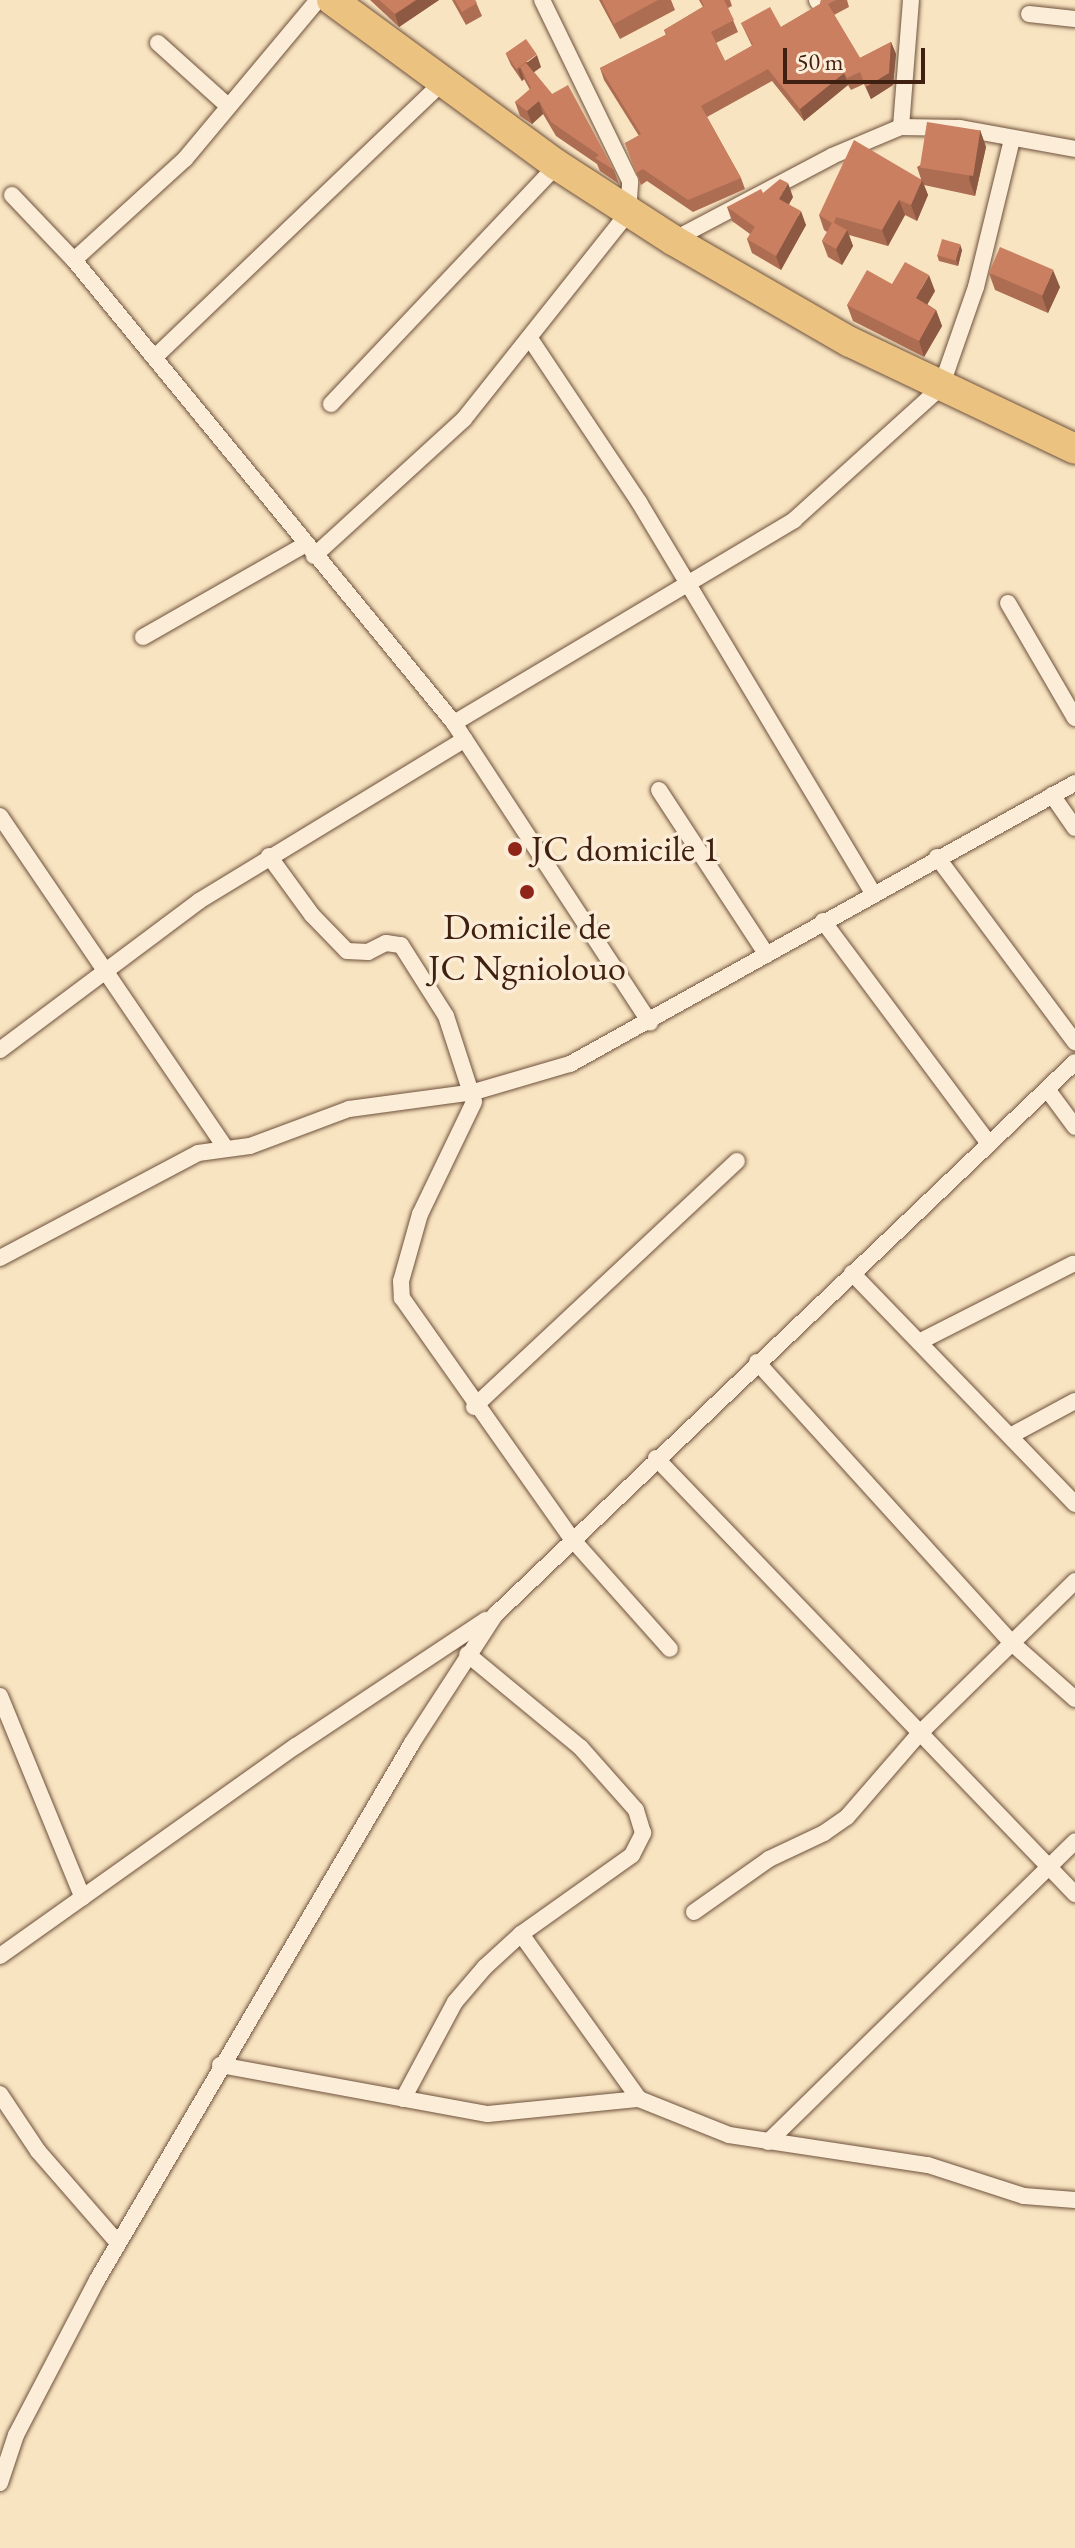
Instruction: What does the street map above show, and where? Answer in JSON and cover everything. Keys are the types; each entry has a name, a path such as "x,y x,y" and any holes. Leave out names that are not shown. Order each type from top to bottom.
{"highway":[{"path":"332,0 442,83 628,213 785,307 941,387 1075,449"}],"street":[{"path":"74,260 147,197 318,0"},
{"path":"143,637 309,550 464,419 531,340 628,213 630,181 542,0"},
{"path":"901,127 911,0"},
{"path":"1029,14 1075,19"},
{"path":"158,43 228,106"},
{"path":"155,357 442,83"},
{"path":"673,240 832,156 901,127 944,126 1075,149"},
{"path":"454,723 818,503 941,387 976,287 1012,139"},
{"path":"331,404 557,165"},
{"path":"12,195 74,260 454,723 650,1023"},
{"path":"531,340 688,584 873,893"},
{"path":"1008,603 1075,718"},
{"path":"0,1050 68,995 108,972 199,901 465,739"},
{"path":"0,1258 174,1162 226,1148 250,1146 349,1109 474,1092 570,1064 650,1023 823,921 1075,783"},
{"path":"659,790 767,955"},
{"path":"1052,795 1075,828"},
{"path":"0,816 226,1148"},
{"path":"269,856 312,915 347,951 368,952 394,942 401,945 446,1016 474,1092 468,1119 420,1214 401,1281 408,1312 572,1539 670,1649"},
{"path":"937,857 1075,1042"},
{"path":"823,921 989,1144"},
{"path":"0,2483 16,2435 118,2243 220,2065 467,1654 495,1615 656,1458 1075,1062"},
{"path":"1047,1089 1075,1127"},
{"path":"474,1407 737,1161"},
{"path":"919,1342 1073,1264"},
{"path":"852,1273 1075,1504"},
{"path":"757,1362 1013,1644 1075,1699"},
{"path":"1010,1436 1075,1401"},
{"path":"656,1458 918,1735 1075,1894"},
{"path":"694,1912 769,1859 824,1833 847,1817 918,1735 1075,1581"},
{"path":"0,1956 381,1687 495,1615"},
{"path":"403,2099 455,2002 521,1934 632,1855 643,1833 641,1822 580,1747 467,1654"},
{"path":"0,1696 83,1898"},
{"path":"768,2142 1075,1841"},
{"path":"521,1934 639,2099"},
{"path":"220,2065 488,2114 639,2099 729,2135 928,2165 1024,2196 1075,2200"},
{"path":"0,2094 38,2151 118,2243"}],"building":[{"path":"379,0 416,0 395,14"},
{"path":"455,0 475,0 477,3 462,12"},
{"path":"602,0 658,0 614,24"},
{"path":"701,0 724,0 734,20 711,32 725,61 753,45 741,23 770,7 781,27 820,4 821,0 836,0 828,4 860,58 891,42 889,73 866,87 860,72 847,78 844,73 800,109 768,69 701,106 741,178 688,200 643,169 636,173 625,143 641,134 600,68 667,34 664,30 704,6"},
{"path":"526,39 537,55 516,69 506,53"},
{"path":"526,63 552,94 568,85 614,170 595,158 599,155 551,122 539,101 527,111 515,102 531,88 520,67"},
{"path":"927,122 980,130 973,176 920,167"},
{"path":"854,140 922,180 911,205 899,200 882,230 836,217 834,223 847,230 836,249 822,241 832,223 819,215"},
{"path":"780,179 788,183 779,199 801,211 776,256 747,239 755,227 727,207 761,189 763,193"},
{"path":"942,239 960,244 956,261 937,255"},
{"path":"1000,247 1053,270 1042,295 989,273"},
{"path":"905,262 929,275 916,298 936,310 919,341 847,305 867,270 892,284"}],"place":[{"name":"JC domicile 1","path":"515,849"},
{"name":"Domicile de JC Ngniolouo","path":"527,892"}]}
